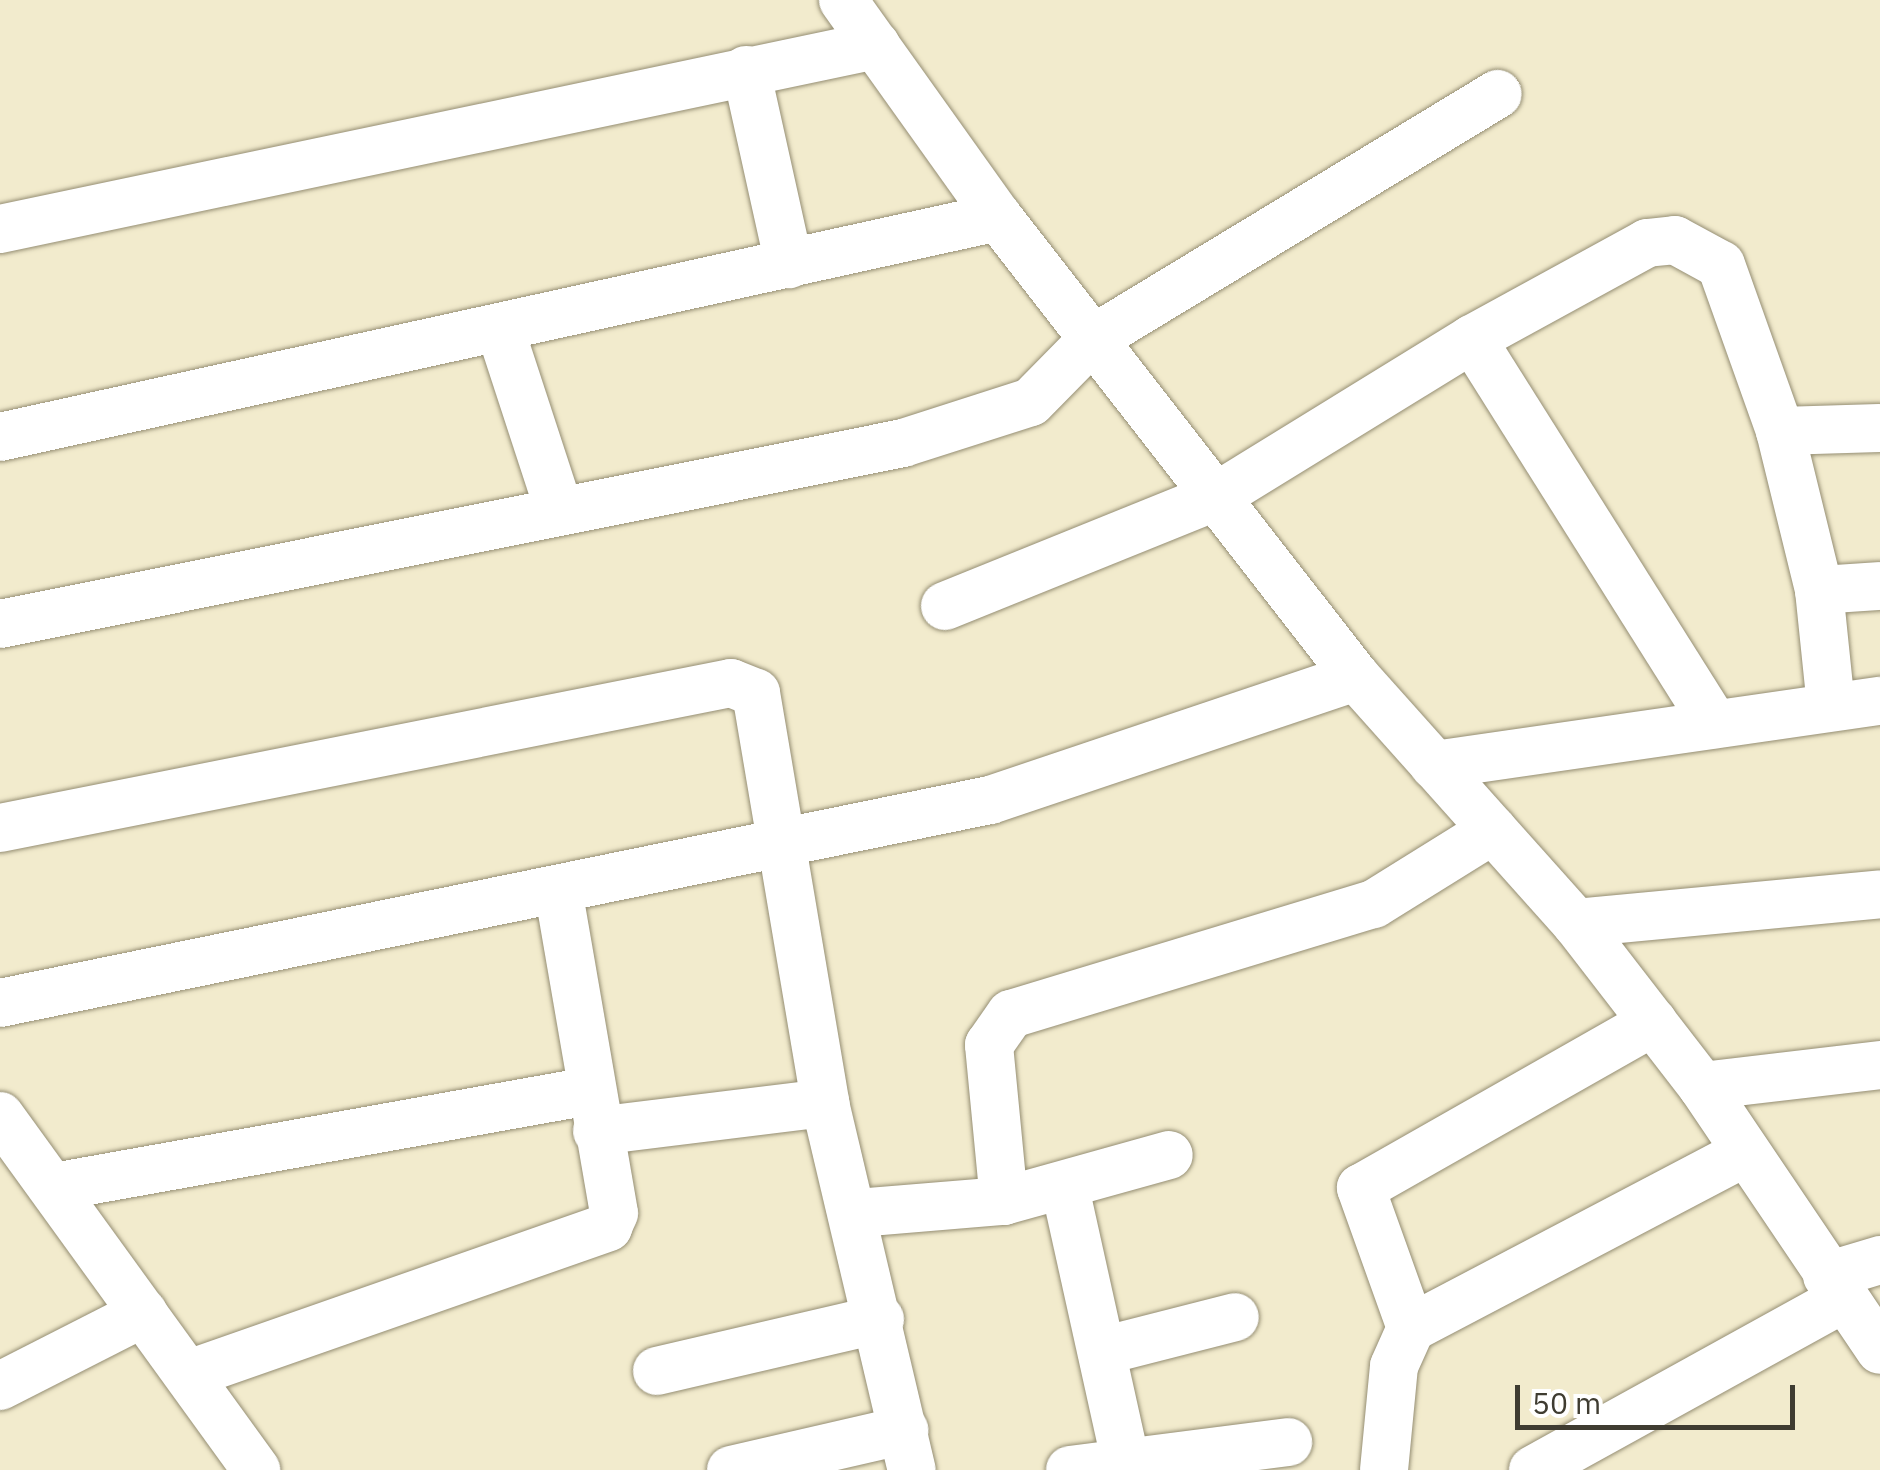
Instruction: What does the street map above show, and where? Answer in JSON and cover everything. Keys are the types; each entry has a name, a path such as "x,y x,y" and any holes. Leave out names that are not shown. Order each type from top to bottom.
{"street":[{"path":"843,0 998,217 1356,677 1576,924 1653,1022 1702,1086 1880,1350"},
{"path":"0,229 876,45"},
{"path":"746,70 789,264"},
{"path":"0,624 940,432 1031,402 1093,339 1498,94"},
{"path":"0,436 998,217"},
{"path":"945,606 1218,496 1472,339 1647,243 1703,248 1721,265 1780,431 1819,590 1831,706"},
{"path":"500,329 559,509"},
{"path":"1472,339 1714,724"},
{"path":"1780,431 1880,428"},
{"path":"1819,590 1880,586"},
{"path":"0,1004 785,849 990,800 1356,677"},
{"path":"0,828 731,683 756,694 825,1103 857,1213 908,1450 731,1470"},
{"path":"1434,765 1880,701"},
{"path":"1004,1201 989,1045 1011,1014 1374,904 1493,830"},
{"path":"192,1373 595,1236 614,1213 593,1111 559,893"},
{"path":"1576,924 1880,894"},
{"path":"1410,1328 1361,1188 1653,1022"},
{"path":"1702,1086 1880,1064"},
{"path":"54,1187 593,1111 825,1103"},
{"path":"0,1116 143,1313 192,1373 256,1470"},
{"path":"1384,1470 1394,1366 1410,1328 1746,1152"},
{"path":"857,1213 1004,1201 1065,1188 1169,1155"},
{"path":"1065,1188 1126,1462"},
{"path":"1533,1470 1880,1260"},
{"path":"0,1386 143,1313"},
{"path":"1102,1351 1236,1318"},
{"path":"657,1371 880,1319"},
{"path":"1070,1470 1288,1442"}]}
